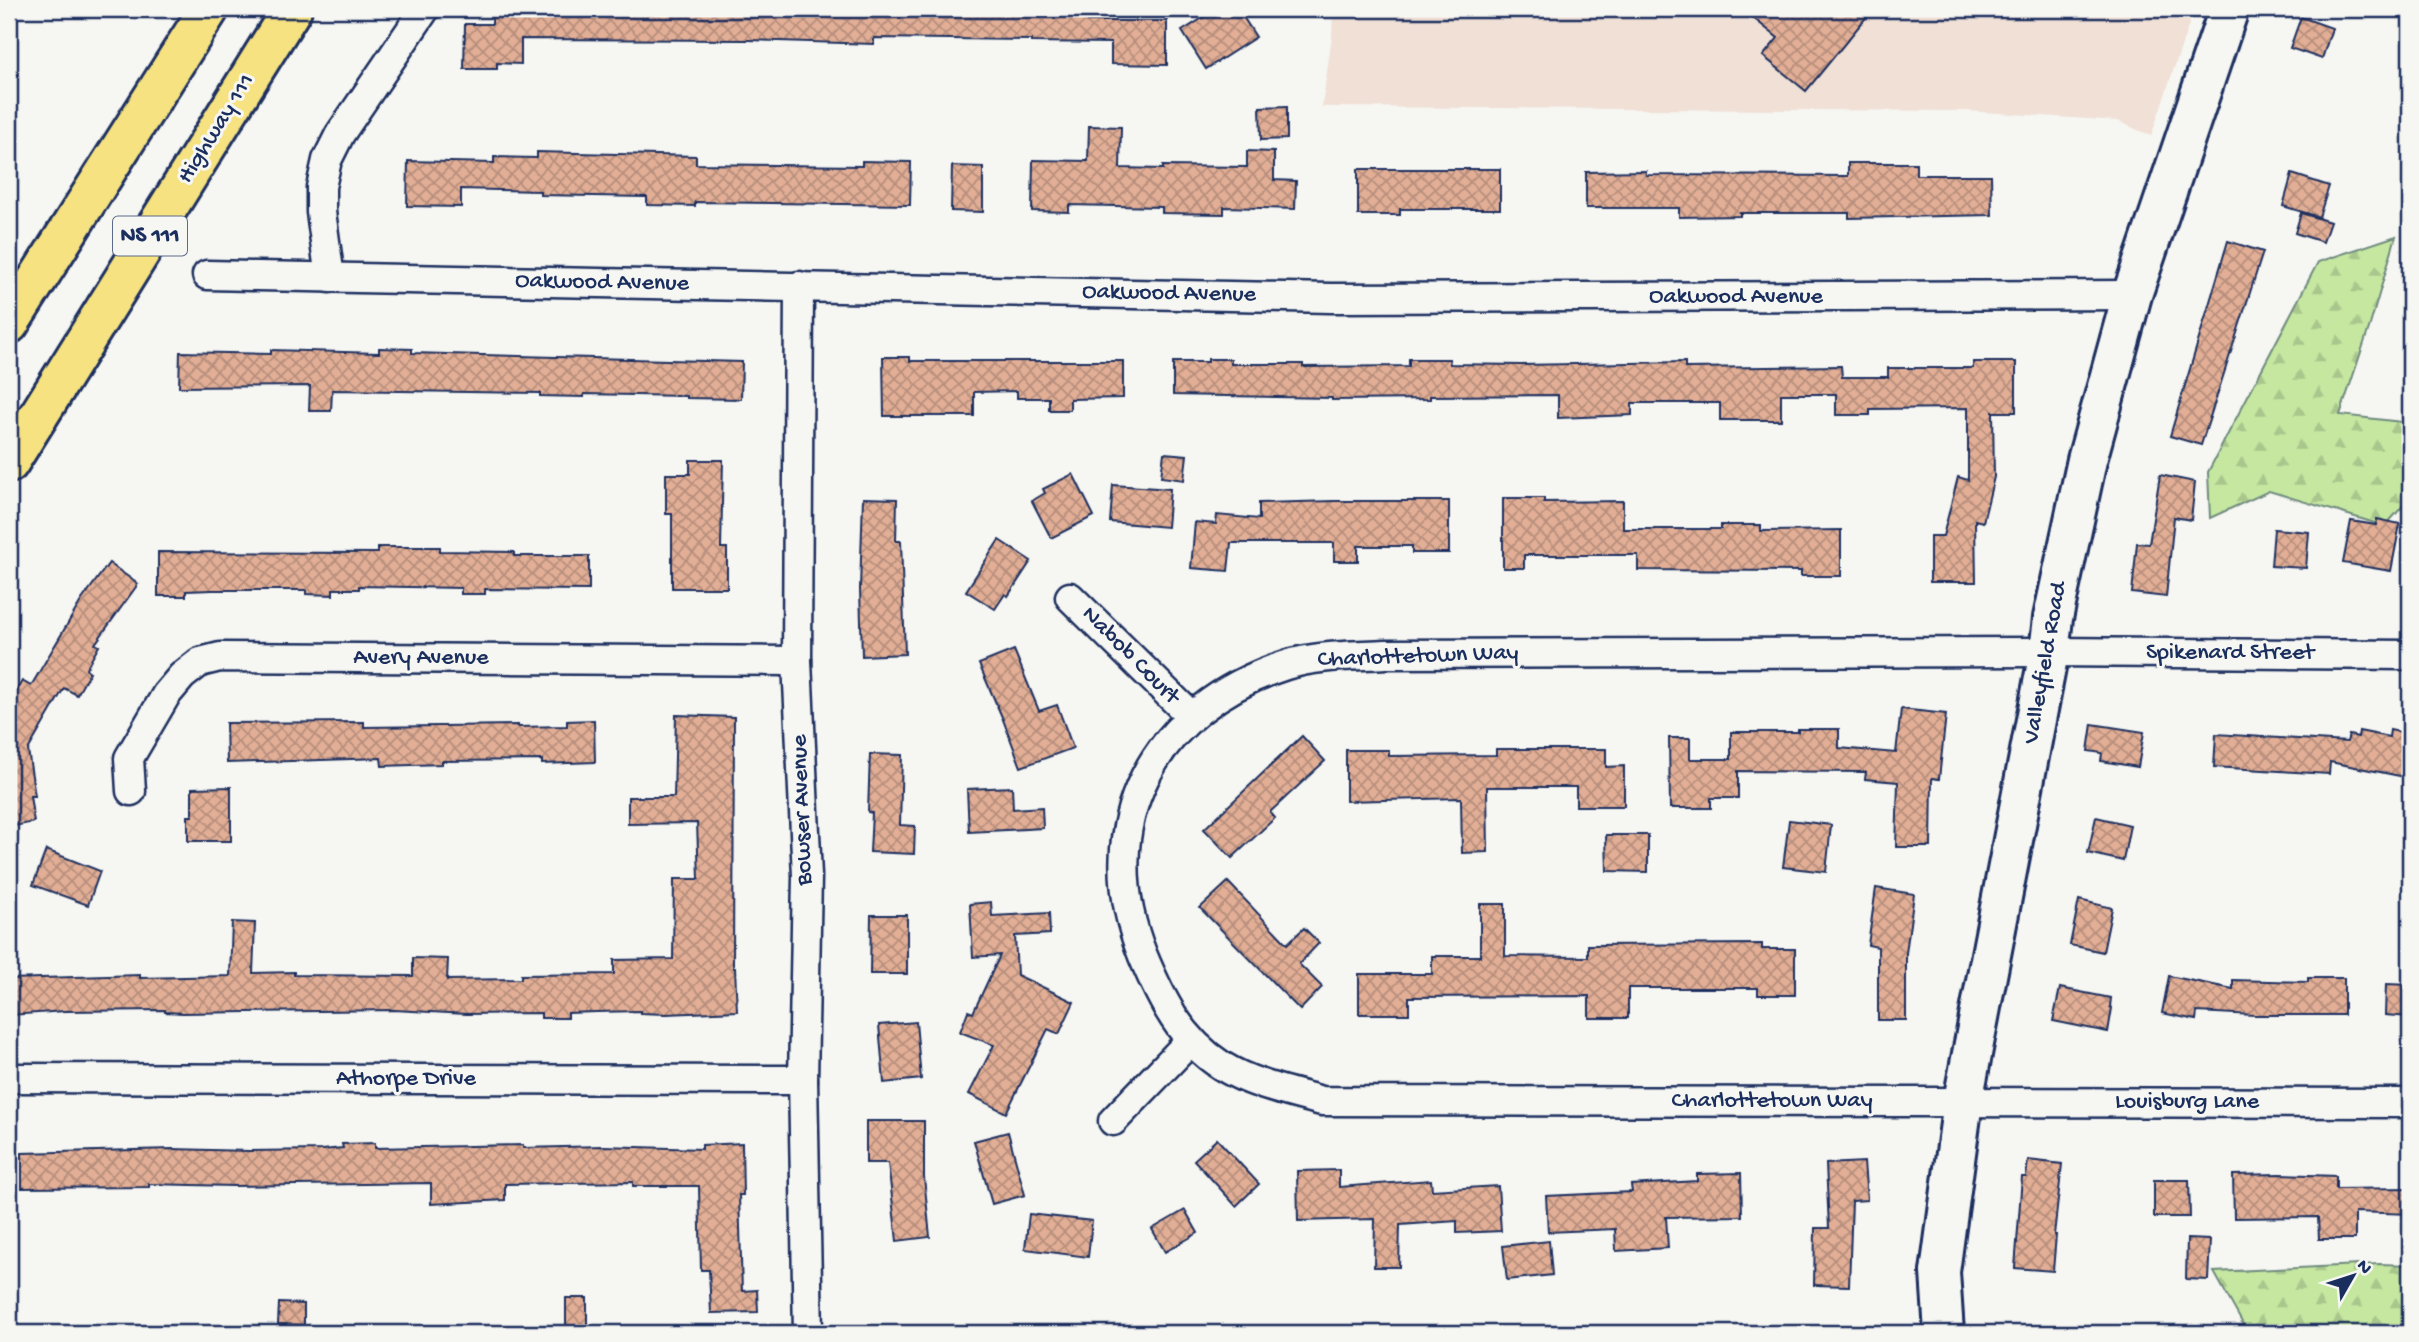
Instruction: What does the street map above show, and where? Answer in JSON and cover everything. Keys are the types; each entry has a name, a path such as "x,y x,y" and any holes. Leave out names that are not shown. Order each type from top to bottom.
{"highway":[{"name":"NS 111","path":"9,324 209,9"},
{"name":"Highway 111","path":"9,463 292,9"}],"street":[{"path":"330,278 321,212 321,187 327,160 340,134 425,9"},
{"name":"Valleyfield Road","path":"1944,1333 1940,1272 1963,1101 2049,652 2053,618 2087,460 2132,295 2229,9"},
{"name":"Oakwood Avenue","path":"207,275 1331,298 2132,295"},
{"name":"Bowser Avenue","path":"799,286 797,661 807,876 803,1080 808,1333"},
{"name":"Nabob Court","path":"1070,597 1191,716"},
{"name":"Spikenard Street","path":"2049,652 2410,655"},
{"name":"Charlottetown Way","path":"1963,1101 1322,1101 1279,1089 1222,1066 1190,1041 1168,1011 1138,942 1129,912 1124,875 1131,815 1147,771 1164,745 1191,716 1253,676 1290,664 1331,657 1400,654 2049,652"},
{"name":"Avery Avenue","path":"131,791 129,758 166,695 182,676 200,662 219,657 797,661"},
{"path":"1112,1121 1190,1041"},
{"name":"Athorpe Drive","path":"9,1078 803,1080"},
{"name":"Louisburg Lane","path":"1963,1101 2410,1103"}],"shaded area":[{"path":"1333,9 2194,9 2151,136 2118,121 1968,111 1322,107"}],"green space":[{"path":"2396,236 2340,415 2410,423 2410,498 2385,526 2269,491 2210,518 2208,472 2318,262"},
{"path":"2410,1265 2410,1315 2394,1332 2389,1333 2248,1333 2214,1272"}],"building":[{"path":"534,9 1088,9 1088,21 1167,21 1167,65 1111,64 1111,43 874,38 874,44 748,40 521,39 521,64 497,63 497,69 464,69 465,24 492,24 492,13 534,14"},
{"path":"1217,9 1238,9 1256,37 1206,69 1182,31"},
{"path":"1742,9 1873,9 1806,91 1763,56 1778,38"},
{"path":"2301,17 2332,28 2322,59 2290,48"},
{"path":"1287,106 1287,139 1261,140 1260,107"},
{"path":"1089,126 1121,127 1120,168 1247,167 1247,151 1274,152 1274,180 1296,181 1295,209 1224,207 1224,214 1162,213 1162,207 1069,205 1069,212 1032,211 1033,160 1088,161"},
{"path":"537,152 696,156 696,164 862,166 862,161 911,162 910,205 695,202 695,206 647,205 647,197 540,195 540,191 461,189 461,207 407,206 408,161 494,163 494,157 537,158"},
{"path":"1848,163 1916,163 1916,175 1991,175 1992,215 1849,218 1849,213 1740,213 1740,216 1679,217 1679,208 1586,208 1586,172 1848,176"},
{"path":"952,166 983,167 983,212 951,211"},
{"path":"1358,169 1500,169 1500,209 1400,209 1400,215 1358,215"},
{"path":"2292,174 2329,186 2319,217 2283,206"},
{"path":"2301,213 2330,222 2323,242 2295,233"},
{"path":"2228,241 2263,252 2201,445 2170,436"},
{"path":"379,348 412,349 412,353 742,362 741,399 332,390 331,411 309,411 310,386 179,387 180,352 271,354 271,350 379,353"},
{"path":"883,357 910,357 910,361 1123,361 1123,398 1070,399 1070,410 1049,410 1049,398 1017,398 1017,391 974,392 974,416 884,416"},
{"path":"1208,359 1231,359 1231,364 1303,364 1303,367 1409,366 1409,359 1449,359 1450,364 1521,365 1685,362 1685,368 1841,366 1842,377 1888,377 1888,368 1973,368 1973,362 2016,362 2016,412 1993,412 1994,477 1983,522 1975,520 1976,582 1930,582 1930,536 1943,536 1958,477 1968,480 1968,408 1870,409 1870,415 1836,415 1836,394 1781,394 1781,420 1720,420 1720,403 1632,403 1632,415 1558,418 1558,395 1332,400 1173,395 1173,362 1208,362"},
{"path":"1164,453 1187,455 1184,480 1161,477"},
{"path":"690,460 723,460 721,548 727,548 727,588 672,588 672,514 666,514 666,474 690,474"},
{"path":"1073,474 1094,516 1051,538 1032,501 1045,493 1043,489"},
{"path":"2160,475 2195,482 2191,520 2174,517 2166,597 2132,593 2137,543 2149,544"},
{"path":"1113,485 1170,489 1167,527 1110,522"},
{"path":"863,498 897,499 896,541 901,541 905,654 862,656 860,589"},
{"path":"1503,498 1544,498 1544,502 1623,501 1623,529 1721,529 1721,525 1761,525 1761,531 1841,530 1841,576 1801,576 1801,571 1638,570 1638,555 1524,555 1524,568 1503,568"},
{"path":"1449,501 1449,553 1412,553 1412,546 1358,546 1358,561 1334,561 1334,543 1231,543 1228,571 1191,568 1195,522 1216,524 1217,515 1259,519 1259,503"},
{"path":"2377,519 2400,524 2391,571 2343,563 2351,521 2376,525"},
{"path":"2274,529 2309,532 2306,568 2271,566"},
{"path":"999,540 1031,561 1008,596 1005,594 995,609 966,591"},
{"path":"378,547 440,547 440,551 514,552 514,556 589,556 589,590 485,589 485,594 461,594 461,588 359,586 359,589 333,589 333,595 306,594 306,590 212,590 186,591 186,596 158,596 158,552 378,553"},
{"path":"109,563 138,584 95,644 99,646 86,669 90,672 77,695 64,688 28,750 35,796 30,796 34,822 9,827 9,703 22,681 31,686 81,601"},
{"path":"1014,650 1039,711 1057,705 1073,748 1021,767 979,664"},
{"path":"1901,709 1946,714 1939,779 1932,778 1931,847 1896,847 1898,782 1865,779 1866,772 1738,771 1738,798 1711,798 1711,808 1670,808 1669,738 1690,738 1690,759 1731,759 1731,732 1839,729 1839,748 1896,753"},
{"path":"676,715 734,717 733,968 737,1011 666,1014 640,1011 568,1013 568,1018 541,1018 541,1013 467,1014 394,1010 183,1013 165,1010 65,1011 11,1015 9,979 140,975 140,978 230,976 232,922 255,923 253,973 413,976 413,958 448,959 447,980 521,979 521,975 614,974 614,960 673,959 674,879 699,879 697,823 628,824 628,797 674,797"},
{"path":"594,720 595,762 542,764 542,760 442,761 442,764 382,766 381,758 227,763 226,723 364,722 364,727 518,727 567,726 567,721"},
{"path":"2092,724 2144,732 2138,767 2101,761 2102,753 2088,751"},
{"path":"2390,730 2410,734 2405,777 2330,762 2329,774 2214,767 2216,734 2347,742 2349,735 2358,737 2359,731 2389,737"},
{"path":"1302,736 1325,761 1270,812 1275,818 1232,858 1204,829"},
{"path":"1496,749 1606,749 1606,767 1624,766 1624,806 1576,806 1576,787 1487,787 1488,852 1462,853 1461,798 1346,801 1346,750 1389,750 1389,756 1496,755"},
{"path":"870,754 902,755 900,825 915,826 914,854 870,852"},
{"path":"231,787 231,841 188,841 188,816 192,816 192,788"},
{"path":"1012,787 1013,809 1042,807 1043,828 969,832 967,789"},
{"path":"2096,817 2130,825 2123,861 2088,853"},
{"path":"1789,820 1831,825 1826,872 1783,867"},
{"path":"1606,835 1648,835 1648,872 1607,871"},
{"path":"46,850 100,871 88,905 33,885"},
{"path":"1228,882 1287,944 1304,928 1319,943 1299,964 1322,987 1300,1010 1200,908"},
{"path":"1876,888 1914,894 1906,953 1906,1020 1878,1020 1878,947 1868,945"},
{"path":"2079,900 2112,908 2103,952 2070,945"},
{"path":"991,902 992,916 1049,913 1050,934 1015,936 1017,975 1074,1002 1059,1034 1048,1029 1006,1113 969,1094 994,1045 960,1032 968,1011 973,1013 1000,955 973,957 970,904"},
{"path":"1480,904 1505,904 1505,956 1588,957 1588,945 1762,944 1762,949 1795,949 1795,995 1758,995 1758,988 1628,988 1628,1018 1589,1018 1589,996 1409,997 1409,1014 1359,1014 1359,974 1432,974 1432,956 1480,956"},
{"path":"871,915 907,915 907,974 870,974"},
{"path":"2169,976 2233,989 2233,980 2308,982 2308,978 2344,978 2344,1015 2197,1012 2196,1020 2162,1013"},
{"path":"2386,984 2410,985 2410,1017 2385,1015"},
{"path":"2060,988 2111,998 2108,1032 2053,1021"},
{"path":"916,1022 921,1079 884,1083 879,1025"},
{"path":"866,1121 924,1121 924,1177 930,1237 897,1241 888,1163 866,1163"},
{"path":"1008,1132 1025,1195 992,1204 974,1141"},
{"path":"1217,1139 1259,1184 1236,1206 1194,1160"},
{"path":"375,1143 375,1148 523,1145 523,1148 603,1146 702,1149 702,1145 742,1143 743,1195 739,1195 742,1291 757,1290 758,1312 711,1313 709,1270 701,1270 699,1186 633,1186 633,1182 505,1184 505,1200 431,1204 431,1183 234,1186 149,1184 149,1187 22,1188 22,1153 172,1149 322,1150 343,1148 342,1144"},
{"path":"2028,1160 2062,1164 2053,1271 2015,1268 2022,1177 2026,1177"},
{"path":"1864,1162 1867,1200 1852,1201 1849,1286 1814,1285 1815,1228 1829,1228 1826,1164"},
{"path":"1339,1170 1339,1187 1431,1180 1432,1190 1498,1186 1501,1231 1457,1233 1457,1221 1400,1225 1399,1267 1374,1267 1375,1219 1298,1221 1297,1171"},
{"path":"1741,1173 1742,1216 1666,1217 1668,1248 1616,1251 1615,1229 1548,1232 1546,1196 1632,1192 1631,1185 1697,1181 1697,1174"},
{"path":"2233,1175 2336,1176 2336,1189 2410,1188 2410,1214 2355,1212 2355,1239 2319,1239 2318,1217 2234,1218"},
{"path":"2154,1180 2189,1180 2190,1217 2154,1217"},
{"path":"1185,1210 1198,1233 1165,1252 1152,1229"},
{"path":"1029,1214 1092,1221 1088,1257 1025,1249"},
{"path":"2187,1239 2210,1240 2208,1280 2186,1279"},
{"path":"1549,1241 1552,1275 1507,1280 1503,1246"},
{"path":"566,1298 587,1298 587,1326 566,1326"},
{"path":"279,1303 304,1304 304,1325 278,1324"}]}
